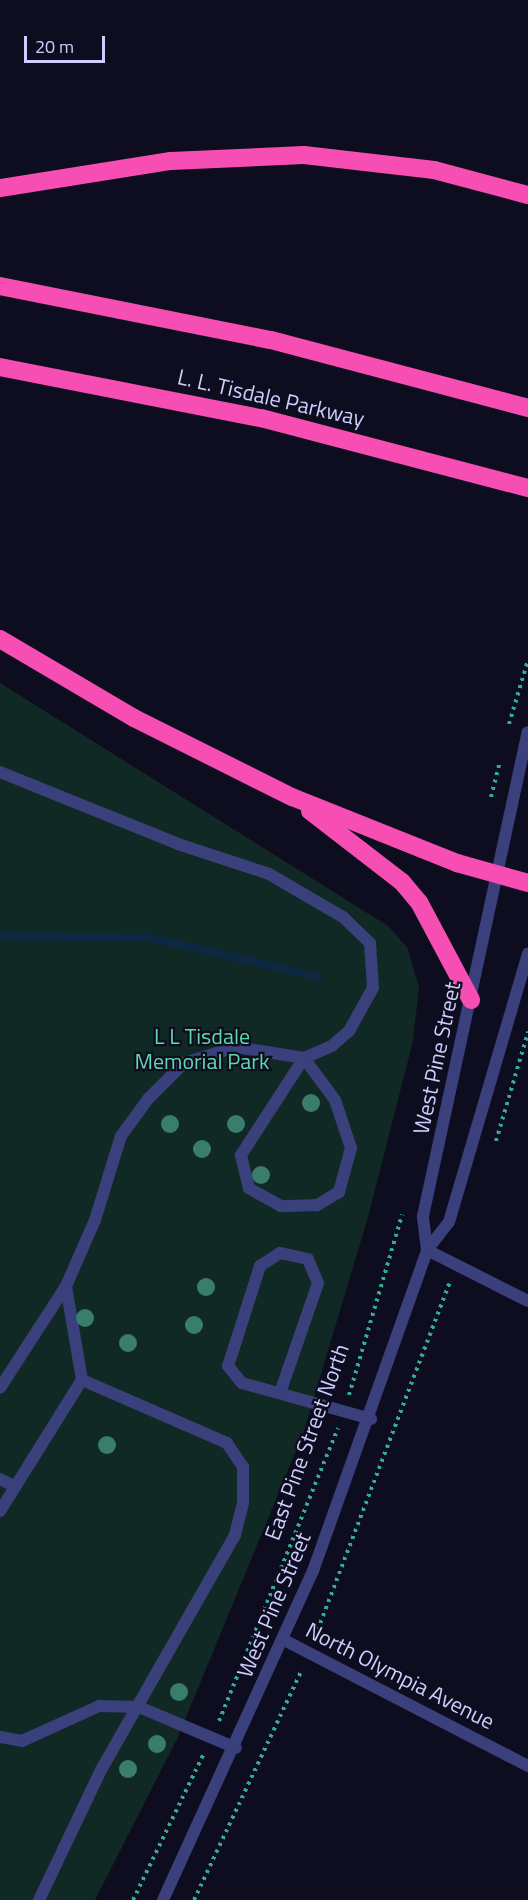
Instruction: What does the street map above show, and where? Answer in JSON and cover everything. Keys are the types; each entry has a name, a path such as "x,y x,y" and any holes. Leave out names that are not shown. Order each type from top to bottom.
{"highway":[{"path":"0,188 171,161 304,155 434,170 528,195"},
{"path":"0,286 271,340 528,408"},
{"name":"L. L. Tisdale Parkway","path":"0,367 261,418 528,488"},
{"path":"0,639 134,718 292,797 496,875 528,883"},
{"path":"292,797 402,882 434,926 471,1000"}],"street":[{"path":"496,875 528,732"},
{"path":"0,772 178,844 269,874 343,917 370,943 373,988 349,1031 332,1046 304,1058 236,1047 184,1063 121,1136 95,1220 66,1286 0,1388"},
{"name":"West Pine Street","path":"427,1250 423,1216 496,875"},
{"name":"West Pine Street","path":"163,1900 236,1749 284,1640 371,1419 427,1250 448,1222 528,953"},
{"path":"304,1058 335,1100 351,1148 339,1192 317,1205 281,1206 249,1188 241,1155 304,1058"},
{"path":"427,1250 528,1301"},
{"path":"281,1390 318,1283 308,1260 280,1253 260,1266 228,1366 242,1383 267,1392 281,1390 371,1419"},
{"path":"0,1511 12,1485 82,1380 66,1286"},
{"path":"39,1900 101,1770 140,1707 235,1535 243,1467 227,1443 82,1380"},
{"path":"0,1479 12,1485"},
{"name":"North Olympia Avenue","path":"284,1640 528,1766"},
{"path":"0,1737 22,1741 99,1706 140,1707 236,1749"}],"path":[{"name":"East Pine Street North","path":"133,1900 211,1738 344,1410 403,1210"},
{"path":"194,1900 308,1653 456,1264"}],"green space":[{"name":"L L Tisdale Memorial Park","path":"0,683 388,926 407,947 419,987 413,1041 368,1217 303,1434 177,1739 95,1900 0,1900"}],"waterway":[{"path":"0,936 151,938 319,977"}]}
